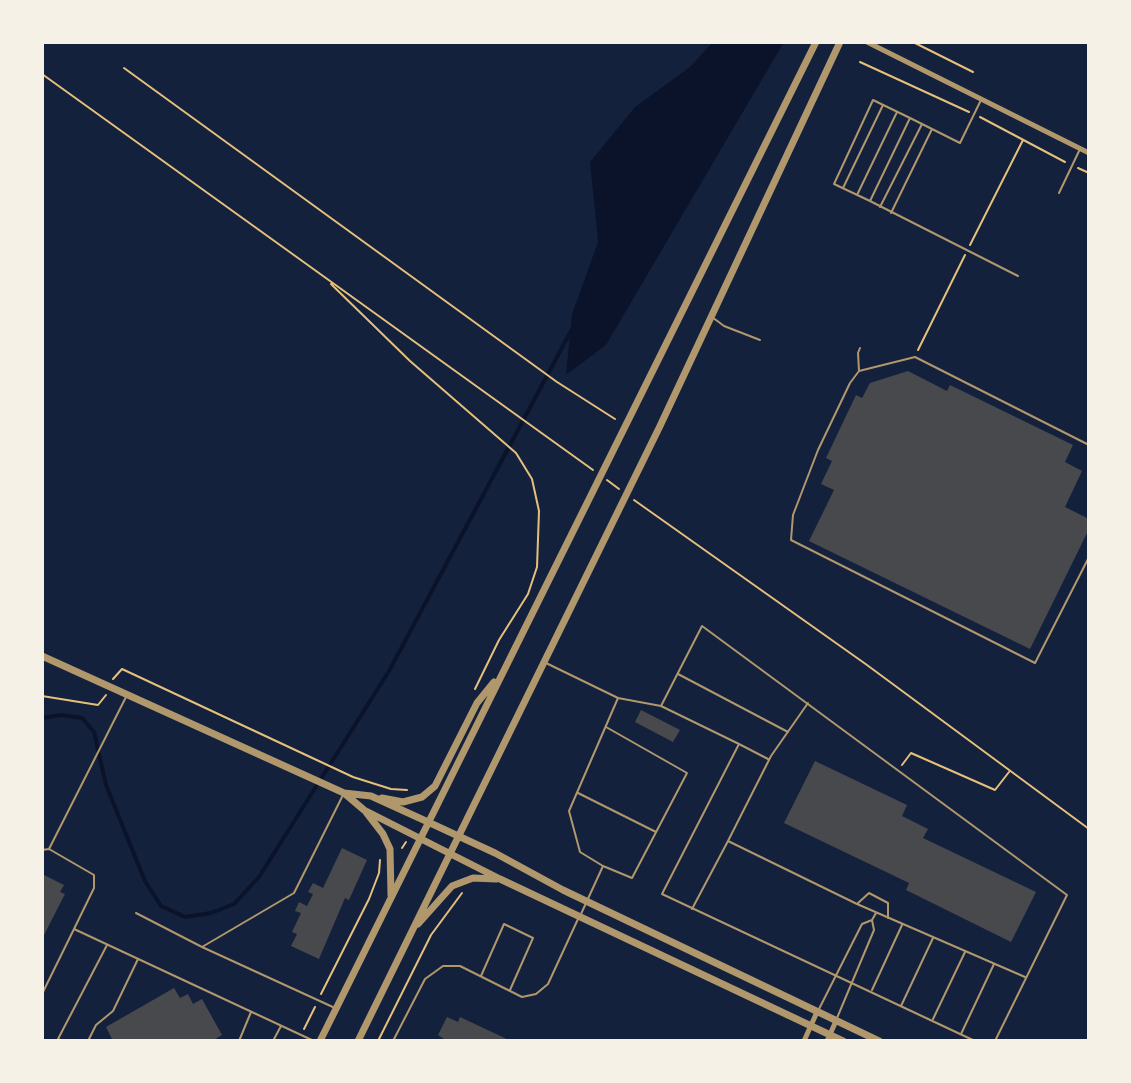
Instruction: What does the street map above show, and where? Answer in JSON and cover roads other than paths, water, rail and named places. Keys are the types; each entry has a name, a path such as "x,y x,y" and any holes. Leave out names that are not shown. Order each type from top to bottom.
{"street":[{"path":"320,1041 816,42"},
{"path":"358,1041 660,426 840,42"},
{"path":"867,42 1089,153"},
{"path":"42,656 344,793 364,810 390,849 391,898"},
{"path":"344,793 403,802 422,797 435,786 477,703 502,674"},
{"path":"371,796 879,1041"},
{"path":"364,810 500,879 810,1027 828,1038 843,1041"},
{"path":"411,934 452,886 473,878 500,879"},
{"path":"804,1041 817,1012"},
{"path":"828,1038 836,1021"}],"lane":[{"path":"981,99 960,143 873,100 834,184 1018,276"},
{"path":"843,188 883,105"},
{"path":"857,195 897,112"},
{"path":"870,201 910,118"},
{"path":"880,208 922,124"},
{"path":"891,213 932,129"},
{"path":"1059,193 1080,149"},
{"path":"710,316 724,326 760,340"},
{"path":"860,348 859,371 818,450 793,515 791,540 1035,663 1089,557"},
{"path":"859,371 892,360 915,357 1089,445"},
{"path":"661,706 702,626 1067,895 995,1041"},
{"path":"543,662 618,698 661,706 769,760"},
{"path":"678,674 788,732"},
{"path":"49,849 126,696"},
{"path":"606,727 687,772 632,878 603,866 580,852 569,811 618,698"},
{"path":"692,909 769,760 808,704"},
{"path":"739,744 662,894 975,1041"},
{"path":"577,792 656,832"},
{"path":"202,947 294,893 344,793"},
{"path":"728,841 902,925 1026,978"},
{"path":"42,850 49,849 94,874 94,888 42,994"},
{"path":"393,1041 425,979 443,966 460,966 522,997 536,994 548,984 603,866"},
{"path":"857,904 869,893 888,903 888,918"},
{"path":"136,913 202,947 336,1008"},
{"path":"817,1012 862,924 872,920 876,913"},
{"path":"836,1021 874,930 872,920"},
{"path":"481,976 504,924 533,938 510,990"},
{"path":"872,992 902,925"},
{"path":"74,929 314,1041"},
{"path":"901,1006 933,938"},
{"path":"63,1041 58,1039 107,944"},
{"path":"932,1021 965,952"},
{"path":"88,1041 96,1025 113,1011 138,959"},
{"path":"961,1034 994,964"},
{"path":"239,1041 250,1012"},
{"path":"273,1041 281,1026"}],"water":[{"path":"713,42 784,42 606,345 566,375 572,314 598,242 590,162 635,107 690,67"}],"waterway":[{"path":"42,718 61,715 82,718 94,732 106,785 145,881 161,906 185,917 211,913 234,904 259,877 389,671 572,329"}]}
